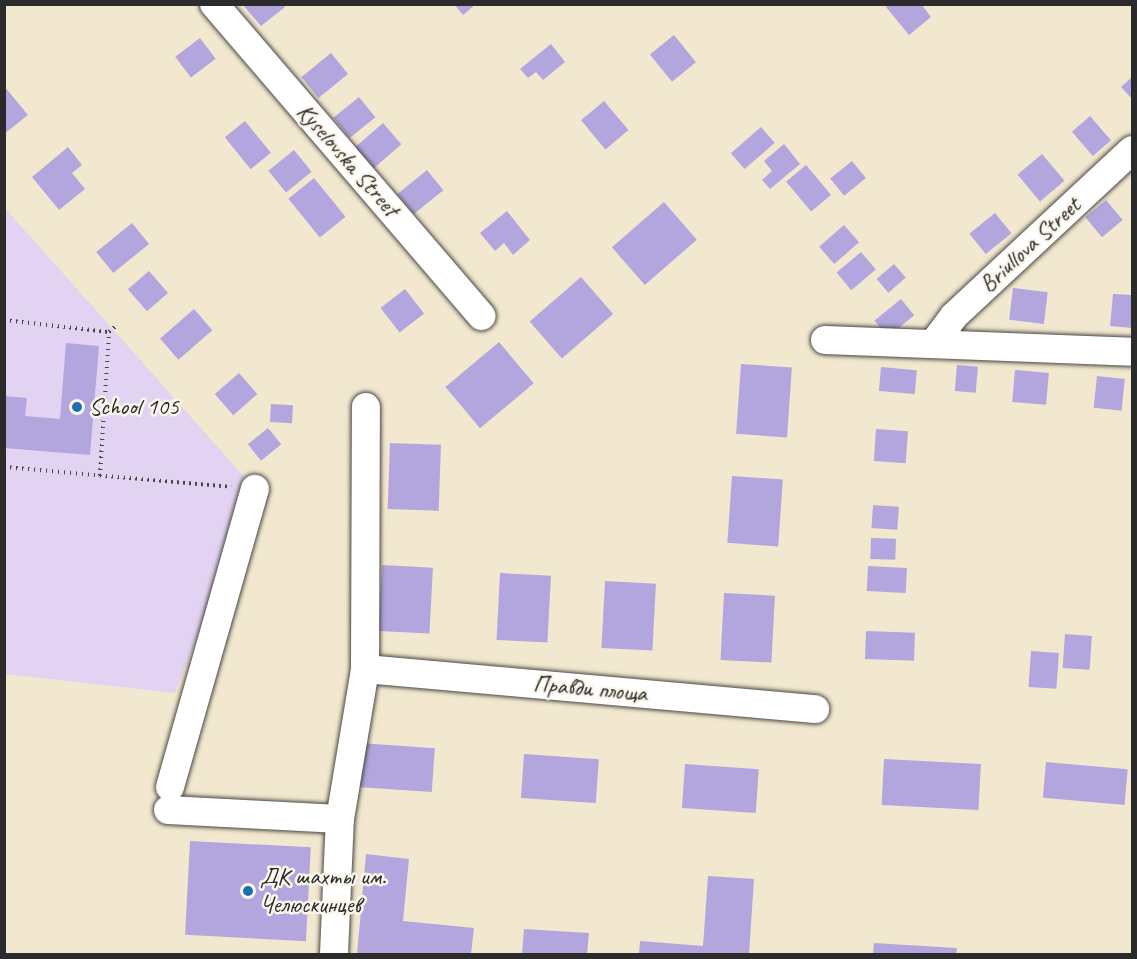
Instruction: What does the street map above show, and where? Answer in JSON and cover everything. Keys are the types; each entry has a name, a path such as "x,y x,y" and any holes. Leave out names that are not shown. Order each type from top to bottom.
{"street":[{"name":"Kyselovska Street","path":"214,4 482,316"},
{"name":"Briullova Street","path":"933,344 954,316 1132,150"},
{"path":"825,340 1132,352"},
{"path":"334,954 340,819 365,669 366,408"},
{"path":"255,489 169,799 340,819"},
{"name":"Правди площа","path":"365,669 814,709"}],"path":[{"path":"4,320 110,332"},
{"path":"100,477 110,332 117,325"},
{"path":"4,467 255,489"}],"shaded area":[{"path":"4,207 255,489 175,693 5,674"}],"building":[{"path":"454,4 476,4 463,15"},
{"path":"888,4 921,4 931,17 909,35 886,7"},
{"path":"243,5 283,5 285,7 261,26"},
{"path":"674,35 696,62 672,82 650,55"},
{"path":"200,38 216,59 191,77 175,57"},
{"path":"551,44 565,62 543,80 536,72 528,78 520,69"},
{"path":"331,53 348,74 318,98 301,77"},
{"path":"1132,77 1132,99 1121,87"},
{"path":"4,86 28,115 4,134"},
{"path":"359,97 375,117 350,138 333,118"},
{"path":"604,101 628,130 605,149 581,120"},
{"path":"1090,116 1111,140 1093,156 1072,132"},
{"path":"245,121 271,153 251,169 225,137"},
{"path":"383,123 401,144 373,168 355,147"},
{"path":"761,127 775,143 745,169 731,153"},
{"path":"784,144 800,164 770,189 762,180 772,171 764,161"},
{"path":"68,147 82,165 72,173 85,189 59,210 32,177"},
{"path":"294,150 312,172 286,193 268,171"},
{"path":"1042,154 1064,181 1040,201 1017,175"},
{"path":"852,161 866,178 844,196 830,179"},
{"path":"806,165 831,195 811,212 786,182"},
{"path":"427,170 443,190 414,214 397,194"},
{"path":"314,178 345,217 320,238 288,199"},
{"path":"1106,200 1123,220 1102,237 1085,217"},
{"path":"664,202 697,240 645,285 612,247"},
{"path":"507,211 530,240 513,255 504,243 495,251 480,233"},
{"path":"995,213 1011,233 986,254 969,234"},
{"path":"132,223 149,244 113,273 96,252"},
{"path":"844,225 859,242 834,264 819,247"},
{"path":"861,252 876,270 851,290 836,273"},
{"path":"894,264 906,278 888,293 877,279"},
{"path":"149,271 168,293 147,311 128,289"},
{"path":"581,277 613,314 562,359 530,322"},
{"path":"1013,288 1048,292 1044,324 1009,320"},
{"path":"405,289 424,313 400,333 381,308"},
{"path":"1113,294 1132,295 1132,328 1110,326"},
{"path":"901,299 914,315 888,337 875,320"},
{"path":"194,309 212,330 178,360 160,339"},
{"path":"499,342 534,383 480,428 445,387"},
{"name":"School 105","path":"66,343 99,346 90,455 4,448 4,396 27,398 25,416 60,419"},
{"path":"741,364 792,368 787,437 736,434"},
{"path":"957,365 978,367 976,393 955,391"},
{"path":"881,367 917,370 915,394 879,391"},
{"path":"1015,370 1049,373 1046,405 1012,402"},
{"path":"239,373 257,394 233,415 215,394"},
{"path":"1097,376 1125,379 1122,411 1094,408"},
{"path":"271,404 293,405 292,423 270,422"},
{"path":"268,428 281,444 261,461 248,444"},
{"path":"876,429 908,431 906,463 874,461"},
{"path":"390,443 441,445 439,511 388,509"},
{"path":"732,476 783,480 778,546 727,543"},
{"path":"873,505 899,507 897,530 871,528"},
{"path":"871,538 896,539 895,560 870,559"},
{"path":"382,565 433,568 429,634 379,631"},
{"path":"868,566 907,568 906,593 867,591"},
{"path":"500,573 551,576 547,643 496,640"},
{"path":"605,581 656,584 652,651 601,648"},
{"path":"724,593 775,596 771,663 720,660"},
{"path":"866,631 915,633 914,661 865,659"},
{"path":"1065,634 1092,636 1090,670 1063,668"},
{"path":"1031,651 1059,653 1056,689 1028,687"},
{"path":"360,743 435,748 432,792 357,787"},
{"path":"524,754 599,759 596,803 521,798"},
{"path":"884,759 981,764 978,810 882,805"},
{"path":"1046,762 1128,769 1125,805 1043,798"},
{"path":"685,764 759,769 756,813 682,808"},
{"name":"ДК шахты им. Челюскинцев","path":"190,841 311,847 306,941 185,935"},
{"path":"366,854 409,859 403,921 474,928 471,954 357,954"},
{"path":"708,876 754,879 749,954 639,954 640,941 703,946"},
{"path":"524,929 589,933 587,954 522,954"},
{"path":"874,943 957,948 956,954 873,954"}],"place":[{"name":"School 105","path":"77,407"},
{"name":"ДК шахты им. Челюскинцев","path":"248,891"}]}
